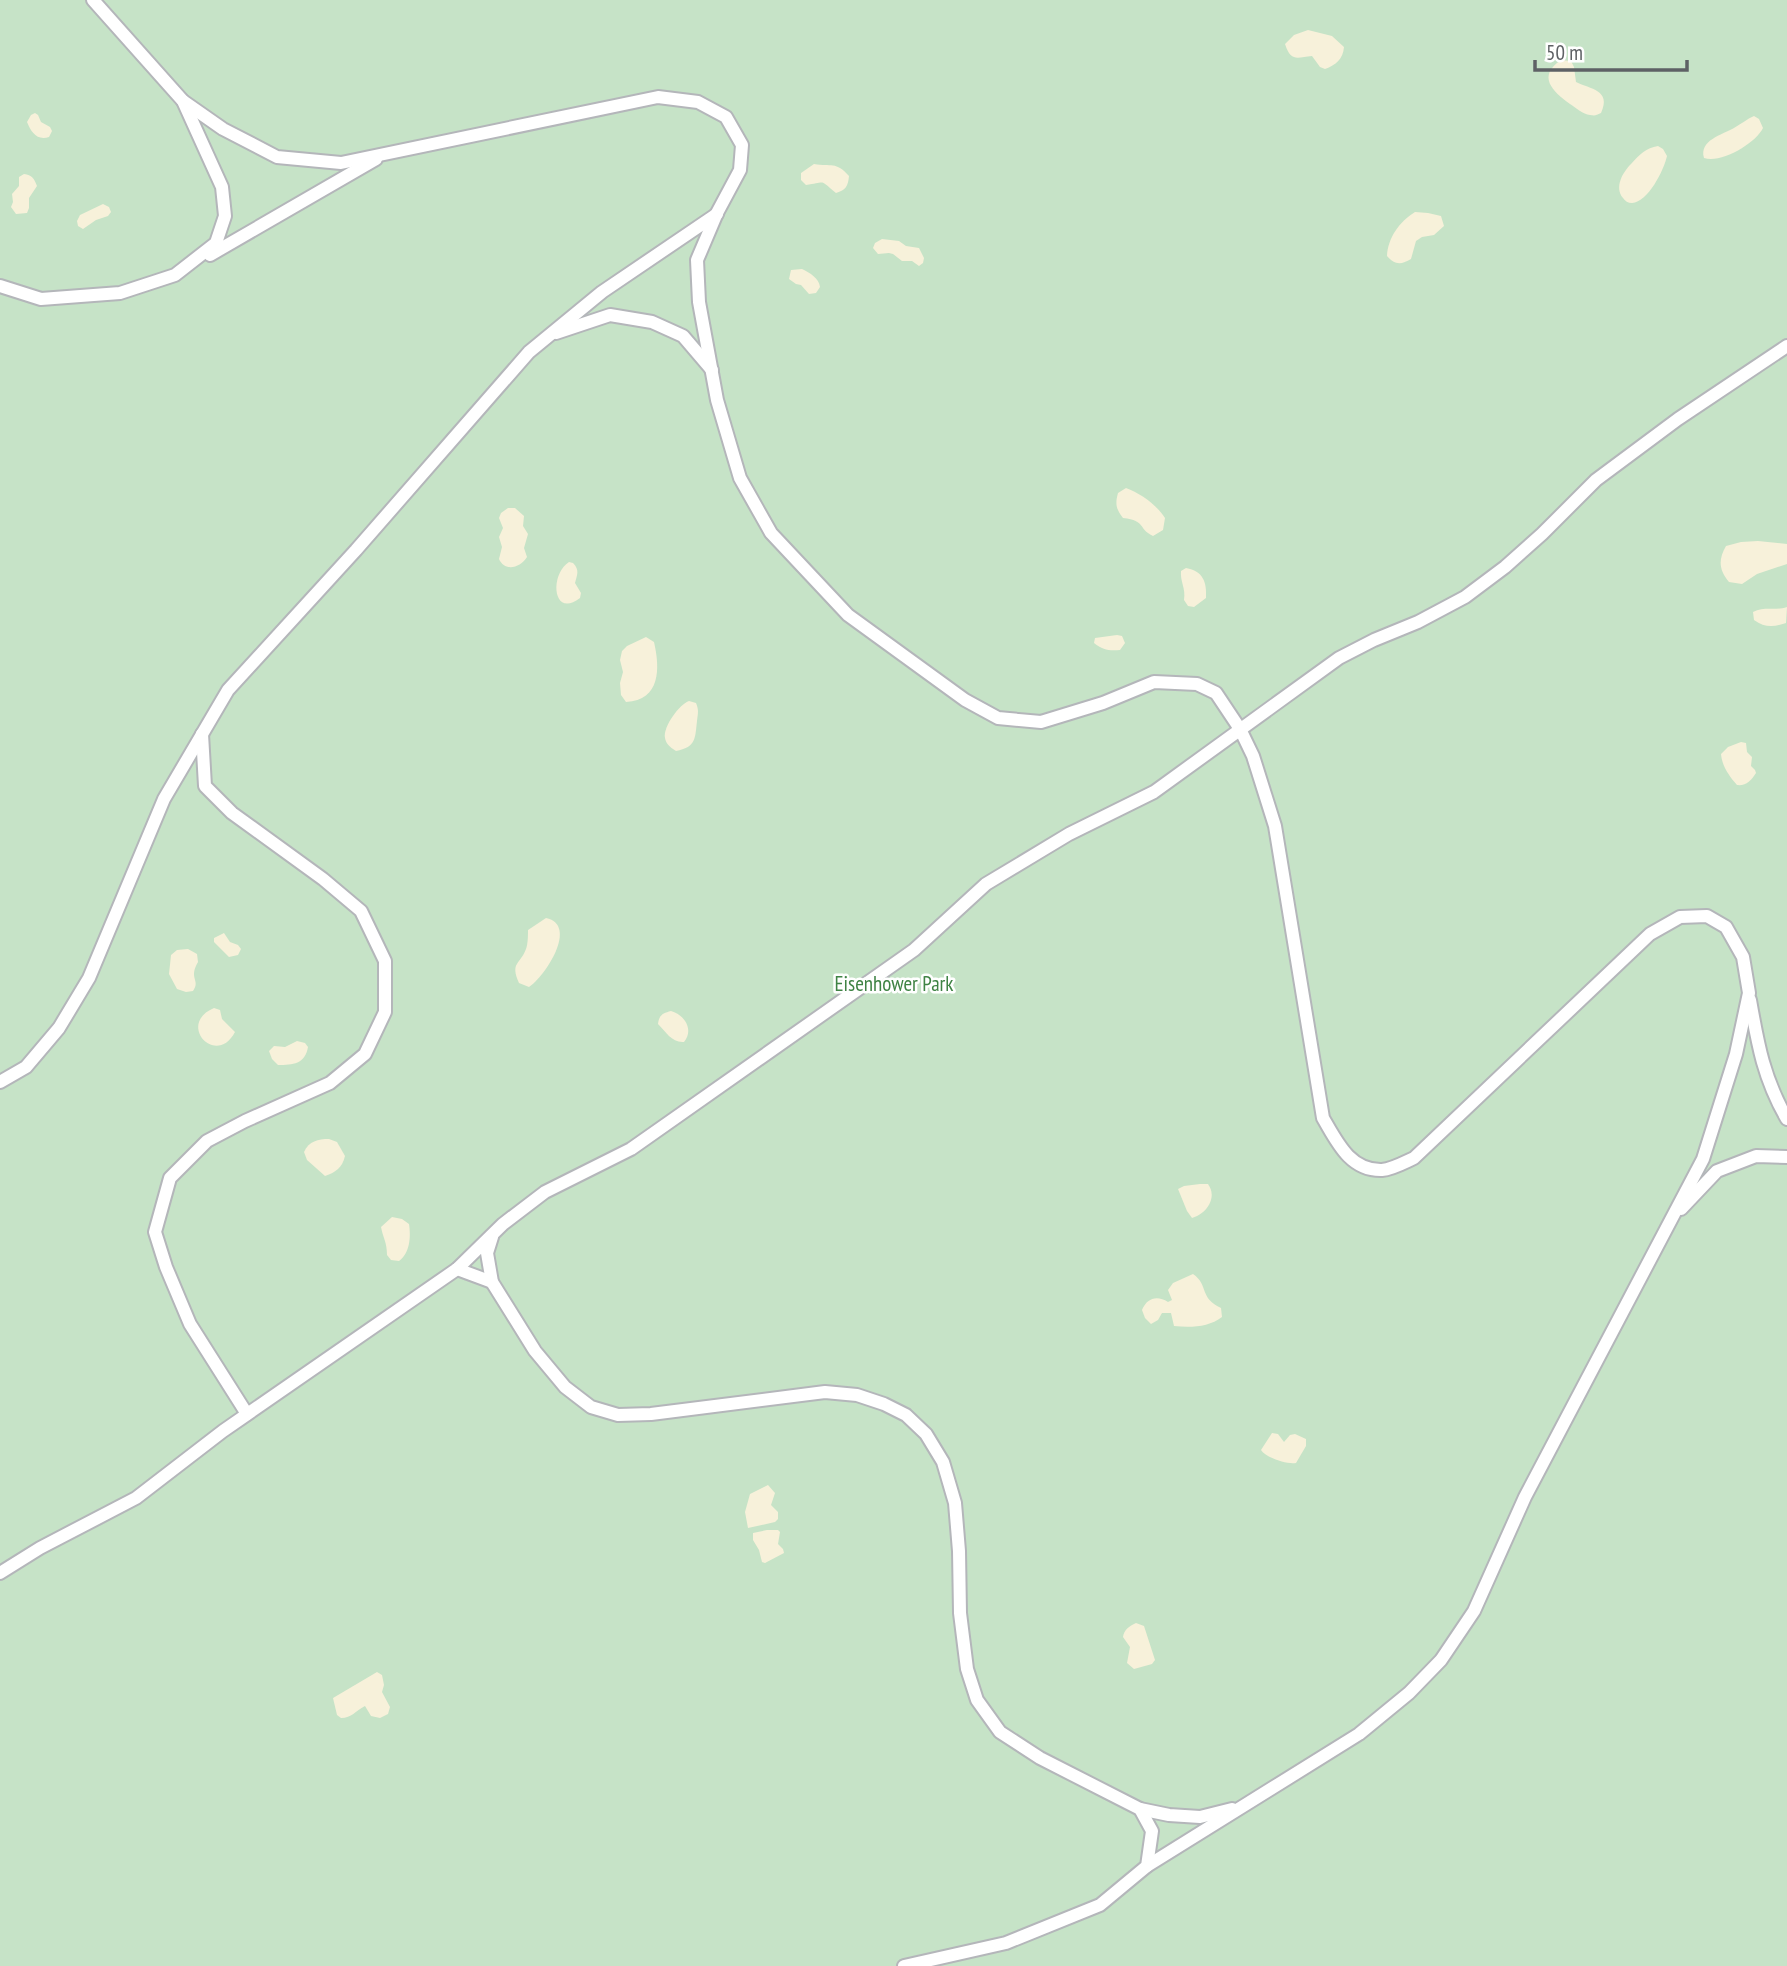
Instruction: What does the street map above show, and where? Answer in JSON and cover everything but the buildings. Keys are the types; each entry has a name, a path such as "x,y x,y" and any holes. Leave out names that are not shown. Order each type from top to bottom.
{"lane":[{"path":"93,0 183,101 223,129 277,156 341,163 658,97 698,102 726,117 742,145 740,170 697,260 699,302 718,400 740,478 771,533 848,615 965,700 998,718 1041,722 1103,703 1154,682 1197,684 1216,693 1240,729 1253,756 1275,826 1323,1118 1340,1148 1362,1168 1385,1170 1414,1158 1650,934 1680,917 1707,916 1726,927 1743,957 1759,1054 1776,1099 1787,1119"},
{"path":"174,275 216,243 225,216 222,187 183,101"},
{"path":"0,286 41,299 120,293 174,275 385,154"},
{"path":"0,1082 26,1067 59,1028 89,978 164,799 228,690 356,550 529,352 601,292 718,213"},
{"path":"549,335 610,315 652,322 683,336 712,370"},
{"path":"0,1573 40,1548 136,1497 247,1414 457,1269 503,1224 545,1192 631,1149 914,950 986,884 1069,834 1154,792 1339,658 1465,597 1542,534 1596,480 1678,419 1787,346"},
{"path":"202,733 205,786 232,813 323,879 361,911 385,961 385,1012 365,1054 330,1083 207,1141 170,1178 155,1232 166,1267 190,1324 247,1414"},
{"path":"904,1966 1006,1943 1100,1905 1147,1866 1359,1734 1409,1693 1441,1660 1474,1611 1525,1497 1703,1159 1736,1054 1749,993"},
{"path":"1669,1222 1717,1171 1756,1156 1787,1157"},
{"path":"493,1234 487,1253 492,1282 535,1351 565,1387 591,1407 618,1415 651,1414 825,1392 857,1395 906,1415 926,1434 943,1462 955,1503 961,1625 967,1670 977,1700 1000,1732 1040,1758 1140,1809 1169,1815 1200,1817 1243,1807"},
{"path":"457,1269 492,1282"},
{"path":"1140,1809 1152,1831 1147,1866"}],"green space":[{"name":"Eisenhower Park","path":"0,0 1787,0 1787,1966 0,1966"}],"sand":[{"path":"1308,30 1332,36 1344,47 1336,63 1325,69 1320,67 1312,56 1296,58 1290,54 1285,44 1294,35"},
{"path":"1561,60 1571,61 1576,82 1602,95 1604,105 1601,113 1594,115 1582,112 1553,89 1550,72"},
{"path":"35,113 41,122 50,127 52,131 49,137 38,137 30,129 27,122"},
{"path":"1754,116 1759,119 1763,128 1746,146 1719,158 1704,158 1703,152 1708,142"},
{"path":"1658,146 1667,156 1659,177 1644,197 1632,203 1627,202 1619,189 1623,175 1640,154"},
{"path":"814,164 840,168 849,176 846,187 836,193 822,183 806,185 801,180 801,173"},
{"path":"24,174 32,177 37,186 29,198 27,213 16,214 11,207 12,194 19,186 19,177"},
{"path":"103,204 109,207 111,212 108,216 83,229 78,226 80,215"},
{"path":"1415,212 1441,216 1444,226 1434,235 1416,241 1411,259 1395,262 1387,256 1392,237 1399,226"},
{"path":"882,239 919,248 924,258 923,263 919,266 912,261 902,261 893,254 878,254 873,248 875,243"},
{"path":"802,269 818,281 820,287 816,293 809,294 801,285 789,279 791,270"},
{"path":"1126,488 1148,500 1162,513 1165,518 1163,530 1153,536 1139,523 1123,518 1117,500 1118,493"},
{"path":"508,508 515,508 524,516 523,526 528,534 524,548 527,557 521,564 513,567 505,566 499,559 502,547 499,537 503,528 499,518"},
{"path":"1758,541 1787,544 1787,564 1757,574 1742,584 1729,582 1721,565 1726,546"},
{"path":"569,562 577,568 575,583 581,593 580,598 564,603 557,593 558,576"},
{"path":"1186,568 1200,575 1206,587 1206,598 1194,607 1188,606 1184,600 1181,571"},
{"path":"1787,607 1786,623 1770,626 1754,620 1753,612 1757,610"},
{"path":"1122,636 1125,643 1120,650 1106,650 1094,643 1095,638"},
{"path":"646,637 654,642 657,662 655,681 646,695 626,702 621,695 620,683 623,672 620,660 622,651"},
{"path":"689,701 696,703 698,710 695,737 687,747 676,751 666,742 665,733 673,716"},
{"path":"1746,743 1747,752 1752,757 1751,766 1756,773 1748,782 1737,785 1726,771 1721,754 1728,747"},
{"path":"546,918 560,930 559,940 550,963 529,987 519,983 515,971 526,949 528,930"},
{"path":"224,933 230,942 241,949 238,955 229,957 214,942 214,938"},
{"path":"188,949 197,954 198,962 194,972 195,987 193,991 186,992 177,989 169,974 171,955 177,950"},
{"path":"214,1008 220,1010 222,1019 235,1032 227,1042 218,1046 203,1040 199,1032 203,1015"},
{"path":"671,1011 684,1019 688,1028 684,1042 673,1039 658,1024 662,1015"},
{"path":"297,1041 308,1047 301,1060 293,1064 278,1065 272,1059 269,1051 274,1046 285,1047"},
{"path":"329,1139 337,1142 345,1156 338,1169 325,1176 307,1160 304,1152 314,1141"},
{"path":"1208,1184 1211,1200 1206,1209 1192,1218 1178,1189"},
{"path":"392,1217 409,1224 409,1244 399,1261 391,1260 387,1255 381,1227"},
{"path":"1193,1274 1210,1300 1221,1308 1222,1317 1206,1325 1180,1327 1174,1326 1171,1313 1162,1313 1158,1320 1151,1324 1142,1310 1147,1303 1156,1298 1168,1302 1172,1300 1168,1290 1173,1283"},
{"path":"1272,1433 1278,1434 1284,1442 1290,1435 1295,1434 1306,1439 1306,1446 1296,1463 1277,1460 1261,1450"},
{"path":"768,1485 775,1493 771,1505 778,1512 778,1519 748,1528 745,1512 750,1494"},
{"path":"767,1530 780,1532 778,1544 784,1553 765,1563 762,1562 753,1540 753,1533"},
{"path":"1136,1623 1144,1626 1155,1660 1152,1664 1134,1669 1127,1663 1130,1647 1123,1637 1127,1628"},
{"path":"377,1672 382,1675 382,1692 390,1707 388,1714 380,1718 371,1716 365,1706 348,1717 341,1718 337,1715 333,1698"}]}
